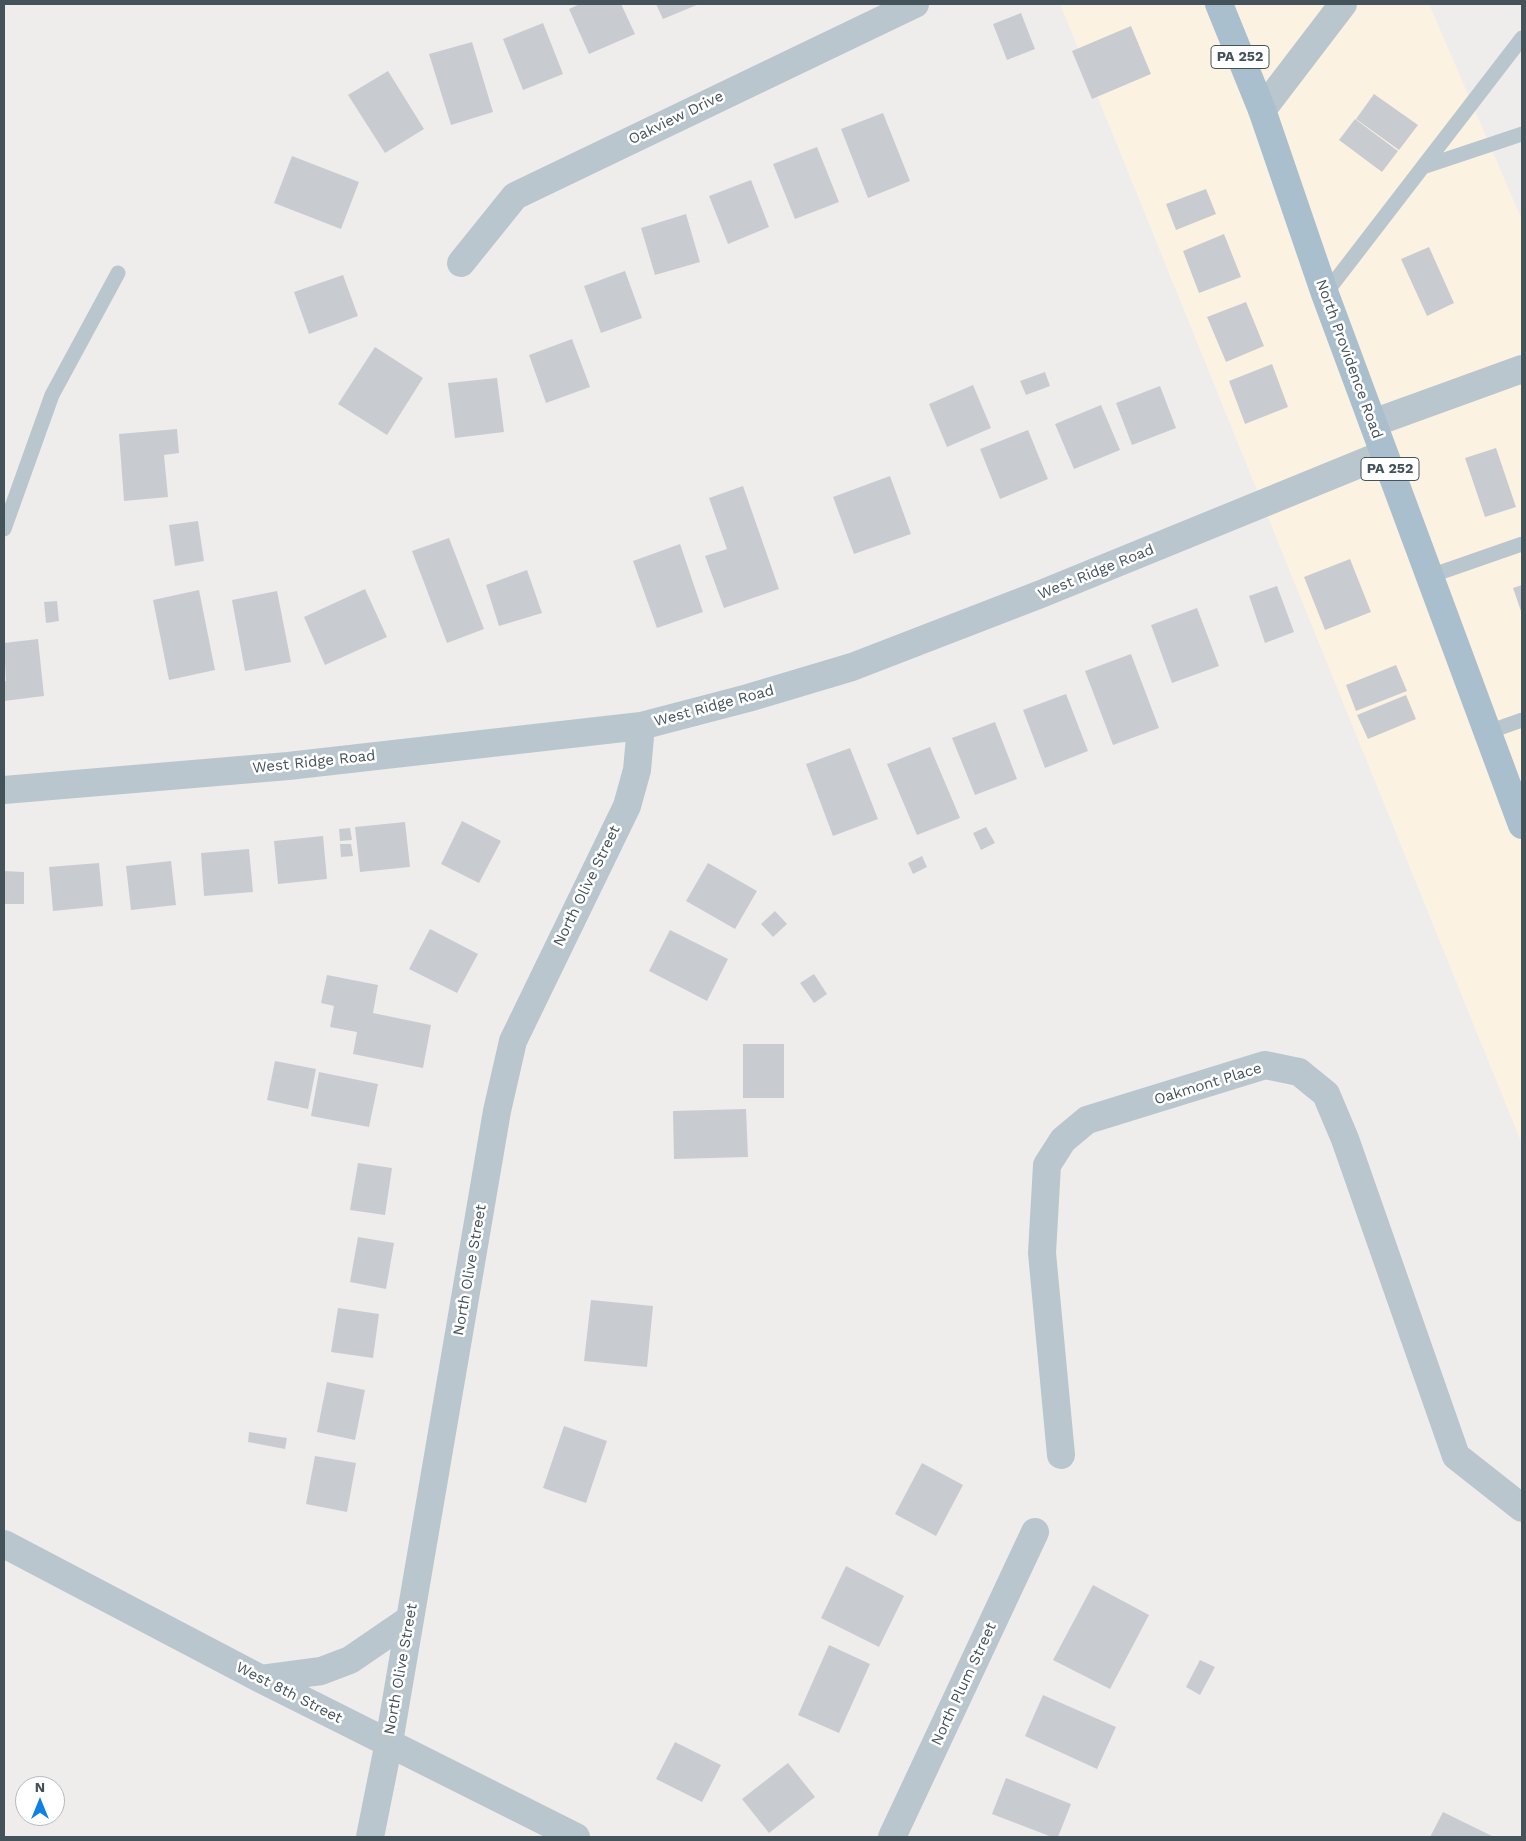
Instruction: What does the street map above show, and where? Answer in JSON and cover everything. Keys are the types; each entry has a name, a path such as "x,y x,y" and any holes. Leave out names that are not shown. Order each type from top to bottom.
{"main road":[{"name":"North Providence Road","path":"1219,4 1262,110 1324,294 1522,825"}],"street":[{"name":"Oakview Drive","path":"461,263 515,196 915,4"},
{"path":"1262,110 1343,4"},
{"path":"1373,422 1522,369"},
{"name":"West Ridge Road","path":"4,790 288,766 641,726 748,698 852,667 1041,594 1384,454"},
{"name":"North Olive Street","path":"370,1837 389,1742 497,1111 513,1041 627,806 637,770 641,726"},
{"name":"Oakmont Place","path":"1061,1455 1042,1253 1047,1165 1063,1140 1087,1120 1265,1065 1299,1072 1326,1094 1345,1139 1456,1456 1522,1508"},
{"name":"North Plum Street","path":"892,1837 1036,1532"},
{"name":"West 8th Street","path":"4,1544 261,1679 576,1837"},
{"path":"261,1679 321,1671 350,1660 410,1620"}],"lane":[{"path":"1324,294 1522,38"},
{"path":"1423,167 1522,134"},
{"path":"4,529 52,395 118,273"},
{"path":"1430,576 1522,544"},
{"path":"1488,732 1522,720"}],"shaded area":[{"path":"1060,4 1429,4 1522,220 1522,1144"}],"building":[{"path":"580,4 621,4 635,34 589,54 569,9"},
{"path":"656,4 699,4 663,19"},
{"path":"1021,13 1035,49 1007,60 993,24"},
{"path":"543,23 563,74 523,90 503,39"},
{"path":"1131,26 1151,74 1092,99 1072,51"},
{"path":"472,42 493,112 451,125 429,54"},
{"path":"388,71 424,129 385,153 348,95"},
{"path":"1374,94 1418,125 1399,150 1356,119"},
{"path":"883,113 910,181 868,198 841,129"},
{"path":"1355,119 1398,151 1382,172 1339,140"},
{"path":"817,147 839,202 795,219 773,164"},
{"path":"292,156 359,182 341,229 274,203"},
{"path":"751,180 769,227 728,244 709,196"},
{"path":"1206,189 1216,214 1176,230 1166,204"},
{"path":"686,214 700,262 655,275 641,228"},
{"path":"1224,234 1241,277 1199,293 1183,251"},
{"path":"1429,247 1454,303 1427,316 1401,259"},
{"path":"625,271 642,318 601,333 584,286"},
{"path":"343,275 358,316 309,334 294,292"},
{"path":"1246,302 1264,346 1226,362 1207,317"},
{"path":"572,339 590,387 546,403 529,355"},
{"path":"375,347 423,378 387,435 338,404"},
{"path":"1272,364 1288,407 1245,424 1229,381"},
{"path":"1045,372 1050,386 1026,395 1020,381"},
{"path":"497,378 504,432 455,438 448,383"},
{"path":"973,385 991,428 947,447 929,404"},
{"path":"1160,386 1176,428 1132,445 1116,403"},
{"path":"1101,405 1120,450 1074,469 1055,424"},
{"path":"177,429 179,453 164,455 168,497 124,501 119,434"},
{"path":"1028,430 1048,479 1000,499 980,449"},
{"path":"1496,448 1516,507 1485,517 1465,458"},
{"path":"890,476 911,534 854,554 833,497"},
{"path":"743,486 779,589 724,608 705,556 727,549 709,498"},
{"path":"198,521 204,561 175,566 169,525"},
{"path":"449,538 484,629 447,643 412,551"},
{"path":"680,544 703,612 657,628 633,561"},
{"path":"1350,559 1371,612 1325,630 1304,577"},
{"path":"527,570 542,613 499,626 486,585"},
{"path":"1522,585 1522,614 1513,588"},
{"path":"1277,586 1294,632 1265,643 1249,596"},
{"path":"365,589 387,637 325,665 304,617"},
{"path":"199,590 215,670 169,680 153,600"},
{"path":"277,591 291,662 245,671 232,600"},
{"path":"57,601 59,621 46,623 44,602"},
{"path":"1197,608 1219,666 1172,683 1151,625"},
{"path":"38,639 44,696 4,701 4,681 6,681 4,643"},
{"path":"1131,654 1159,728 1113,745 1085,671"},
{"path":"1396,665 1407,691 1356,711 1346,685"},
{"path":"1066,694 1088,751 1045,768 1023,710"},
{"path":"1406,695 1416,719 1368,739 1357,715"},
{"path":"995,722 1017,779 975,795 952,738"},
{"path":"930,747 960,818 917,835 887,764"},
{"path":"850,748 878,819 833,836 806,764"},
{"path":"462,821 501,841 479,883 441,864"},
{"path":"405,822 410,867 360,872 355,827"},
{"path":"986,827 995,843 981,850 973,833"},
{"path":"350,828 352,840 340,841 339,829"},
{"path":"323,836 327,879 278,884 274,841"},
{"path":"340,844 351,844 353,856 341,857"},
{"path":"249,849 253,892 204,896 201,853"},
{"path":"922,856 927,867 913,874 908,863"},
{"path":"171,861 176,905 131,910 126,866"},
{"path":"99,863 103,906 53,911 49,867"},
{"path":"708,863 757,891 735,929 686,901"},
{"path":"4,871 24,872 24,904 4,904"},
{"path":"775,911 787,924 773,937 761,924"},
{"path":"430,929 478,954 457,993 409,969"},
{"path":"670,930 728,959 707,1001 649,971"},
{"path":"814,974 827,994 814,1003 800,983"},
{"path":"327,975 378,985 373,1013 431,1025 423,1068 353,1054 357,1032 330,1027 334,1006 321,1003"},
{"path":"743,1044 784,1044 784,1098 743,1098"},
{"path":"275,1061 316,1069 308,1109 267,1100"},
{"path":"319,1072 378,1084 369,1127 311,1116"},
{"path":"746,1109 748,1157 674,1159 673,1111"},
{"path":"358,1163 392,1168 385,1215 350,1210"},
{"path":"358,1237 394,1243 386,1289 350,1282"},
{"path":"591,1300 653,1306 647,1367 584,1361"},
{"path":"338,1308 379,1314 373,1358 331,1352"},
{"path":"327,1382 365,1390 355,1440 317,1432"},
{"path":"564,1426 607,1441 586,1503 543,1488"},
{"path":"249,1432 287,1438 285,1449 248,1442"},
{"path":"315,1456 356,1463 347,1512 306,1504"},
{"path":"922,1463 963,1485 936,1536 895,1514"},
{"path":"846,1566 904,1596 879,1647 821,1618"},
{"path":"1093,1585 1149,1615 1110,1689 1053,1660"},
{"path":"829,1645 870,1664 839,1733 798,1715"},
{"path":"1200,1660 1215,1667 1200,1695 1186,1687"},
{"path":"1043,1695 1116,1727 1097,1769 1025,1736"},
{"path":"675,1742 721,1765 702,1802 656,1779"},
{"path":"788,1763 815,1797 769,1833 742,1799"},
{"path":"1006,1778 1071,1804 1058,1837 1052,1837 992,1814"},
{"path":"1443,1812 1494,1837 1430,1837"}]}
